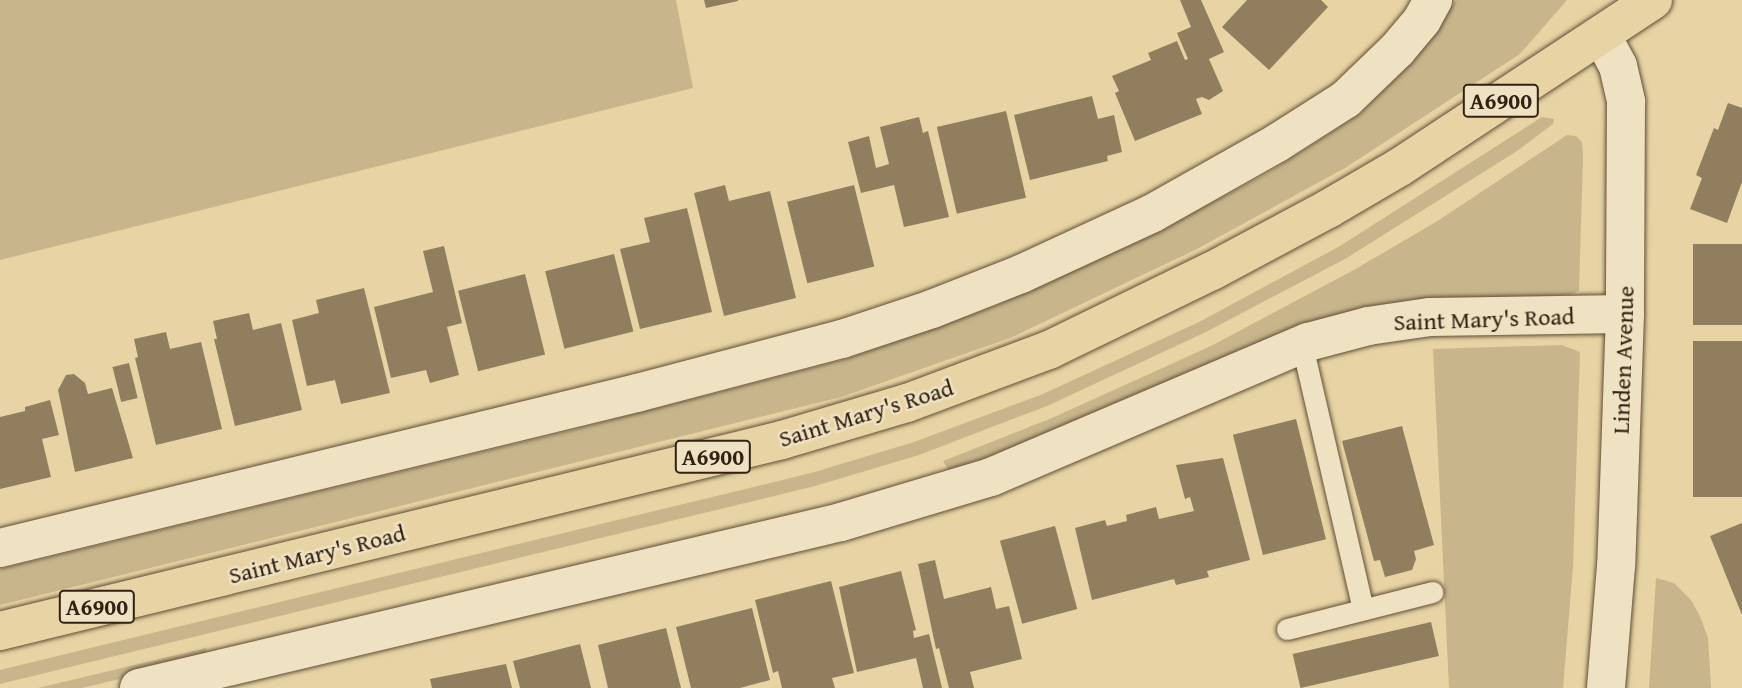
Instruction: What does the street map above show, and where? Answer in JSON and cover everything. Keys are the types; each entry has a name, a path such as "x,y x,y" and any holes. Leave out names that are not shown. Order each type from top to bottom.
{"main road":[{"name":"Saint Mary's Road","path":"0,631 782,440 907,404 1049,350 1212,271 1400,167 1602,36 1646,2"}],"street":[{"path":"0,548 637,393 842,339 932,309 1021,274 1153,213 1277,143 1346,99 1397,50 1422,20 1433,0"},
{"name":"Linden Avenue","path":"1602,36 1618,66 1626,102 1625,314 1616,566 1606,688"},
{"name":"Saint Mary's Road","path":"139,688 841,522 991,477 1301,345 1368,326 1430,317 1625,314"}],"lane":[{"path":"1301,345 1363,610"},
{"path":"1287,629 1432,592"}],"shaded area":[{"path":"0,0 676,0 693,88 0,260"},
{"path":"1456,0 1567,0 1520,54 1345,168 1195,250 1010,338 841,397 0,605 0,569 577,429 843,360 995,306 1160,230 1268,173 1360,114 1417,56"},
{"path":"1542,117 1554,119 1553,124 1517,151 1345,259 1204,333 1047,406 919,455 815,486 0,684 0,670 811,473 914,442 1043,394 1199,322 1340,246"},
{"path":"1567,135 1576,136 1582,142 1579,291 1568,295 1430,300 950,472 943,461 1052,418 1211,346 1352,271 1436,222"},
{"path":"1562,345 1580,352 1573,567 1563,688 1449,688 1433,349"},
{"path":"1656,578 1674,583 1691,600 1700,616 1708,638 1711,688 1649,688"},
{"path":"206,648 208,658 82,688 38,688"}],"building":[{"path":"704,0 738,0 738,1 706,8"},
{"path":"1180,0 1201,0 1224,52 1209,59 1223,91 1209,100 1202,97 1196,99 1202,114 1135,141 1115,93 1119,91 1112,76 1151,60 1148,53 1177,41 1185,60 1188,59 1177,33 1191,27"},
{"path":"1247,0 1321,0 1328,7 1269,70 1222,27"},
{"path":"1092,96 1098,119 1114,115 1122,152 1107,156 1108,161 1030,180 1014,115"},
{"path":"1728,103 1742,108 1742,182 1727,223 1690,209 1702,178 1696,175 1714,128 1718,130"},
{"path":"1006,111 1026,198 957,214 937,127"},
{"path":"919,117 923,133 928,131 949,217 904,227 894,185 861,193 848,142 869,136 876,168 889,164 880,127"},
{"path":"725,185 729,201 770,191 796,298 724,316 694,193"},
{"path":"854,185 874,267 807,283 787,202"},
{"path":"687,208 712,312 640,329 620,249 650,242 644,218"},
{"path":"1693,244 1742,244 1742,325 1693,325"},
{"path":"444,246 462,323 447,327 459,375 430,383 426,370 391,378 374,307 433,292 423,251"},
{"path":"614,254 633,332 564,349 545,271"},
{"path":"525,274 545,355 478,371 458,291"},
{"path":"364,288 390,393 341,404 335,380 307,386 292,320 319,313 316,300"},
{"path":"249,313 253,330 281,323 302,410 235,426 214,339 217,339 213,321"},
{"path":"166,332 170,349 201,342 222,429 156,445 135,358 138,357 134,339"},
{"path":"1693,341 1742,341 1742,497 1693,497"},
{"path":"129,363 138,398 121,402 113,367"},
{"path":"74,374 85,383 88,394 112,388 133,458 75,472 58,390 66,375"},
{"path":"50,400 59,435 42,439 51,477 0,489 0,417 25,411 25,407"},
{"path":"1296,419 1326,539 1263,555 1233,435"},
{"path":"1402,426 1434,545 1414,551 1416,559 1412,570 1385,577 1380,560 1374,561 1342,441"},
{"path":"1223,458 1250,560 1207,571 1209,577 1176,585 1174,579 1092,600 1075,528 1105,520 1107,526 1127,521 1126,515 1156,507 1159,519 1194,511 1190,497 1185,499 1176,465"},
{"path":"1742,523 1742,615 1710,536"},
{"path":"1055,526 1077,609 1022,624 1000,541"},
{"path":"935,560 944,599 991,587 996,609 1009,606 1022,659 970,672 974,688 949,688 939,648 936,649 918,564"},
{"path":"901,571 916,630 913,631 914,638 929,634 942,688 923,688 916,658 857,672 839,587"},
{"path":"831,581 854,673 832,678 835,688 782,688 778,671 773,673 755,600"},
{"path":"752,608 770,680 740,688 691,688 676,627"},
{"path":"1431,622 1439,656 1301,688 1293,654"},
{"path":"666,628 681,688 608,688 598,645"},
{"path":"580,644 591,688 520,688 513,661"},
{"path":"506,664 512,688 432,688 430,679"}]}
